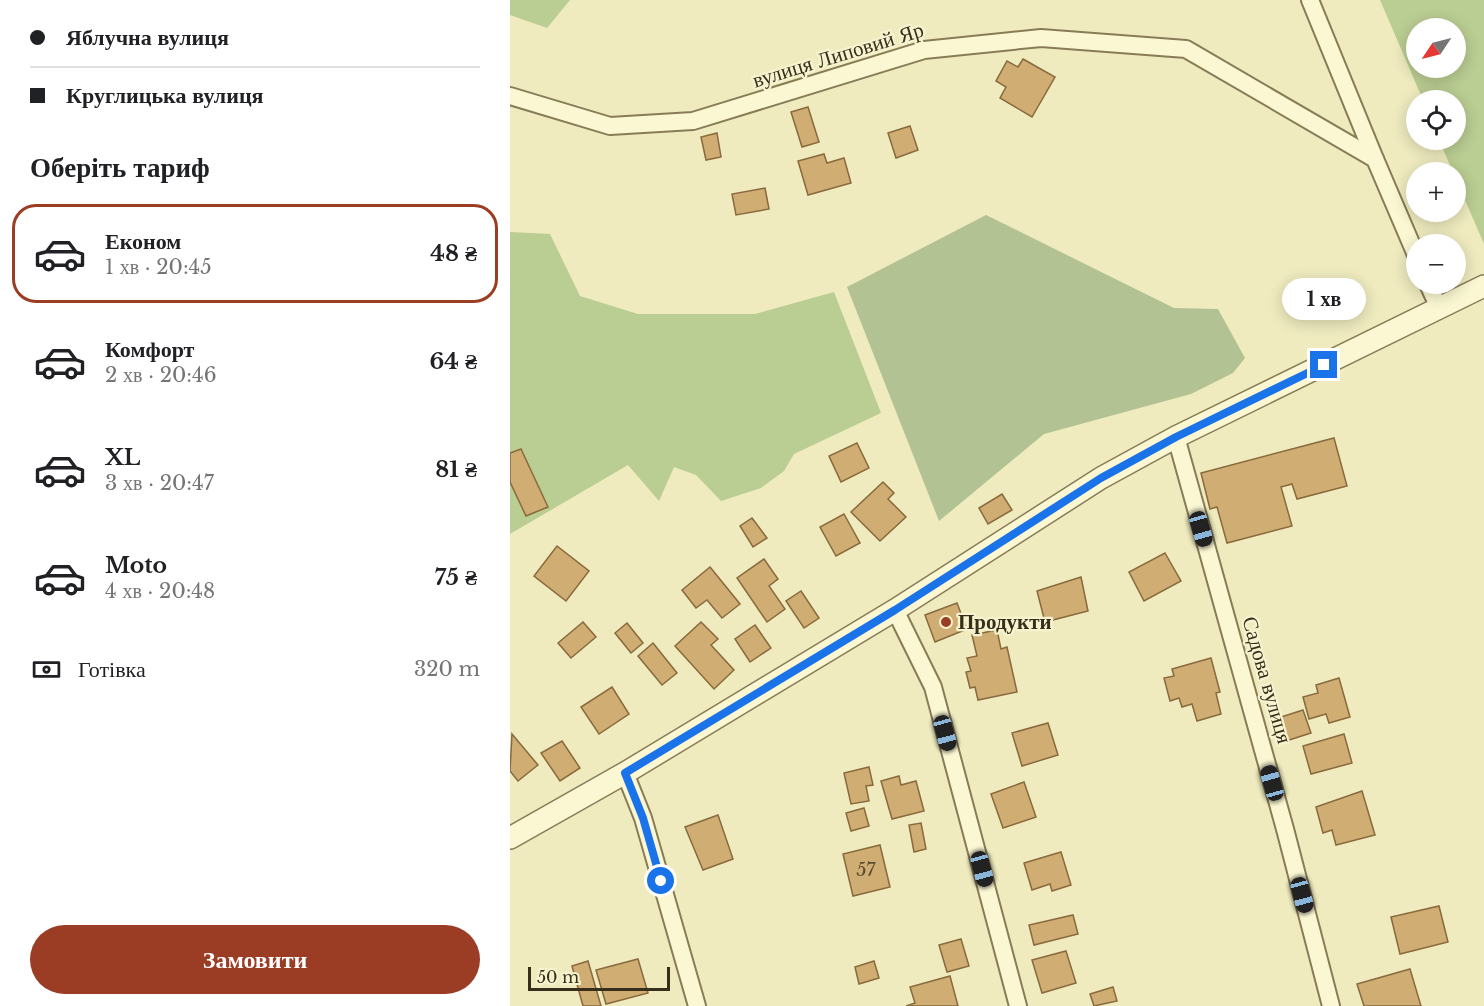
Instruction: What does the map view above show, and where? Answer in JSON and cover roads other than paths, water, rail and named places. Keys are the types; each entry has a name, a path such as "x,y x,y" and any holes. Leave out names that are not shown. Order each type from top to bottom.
{"street":[{"path":"1310,0 1407,234"},
{"name":"вулиця Липовий Яр","path":"510,96 610,126 693,121 924,50 1041,38 1102,42 1186,49 1375,159"},
{"path":"510,838 625,773 895,610 1101,478 1176,437 1484,286"},
{"path":"1433,294 1439,308"},
{"name":"Садова вулиця","path":"1176,437 1282,817 1331,1006"},
{"path":"895,610 933,687 1018,1006"},
{"path":"625,773 643,818 697,1006"}],"place":[{"name":"Продукти","path":"946,622"}]}
